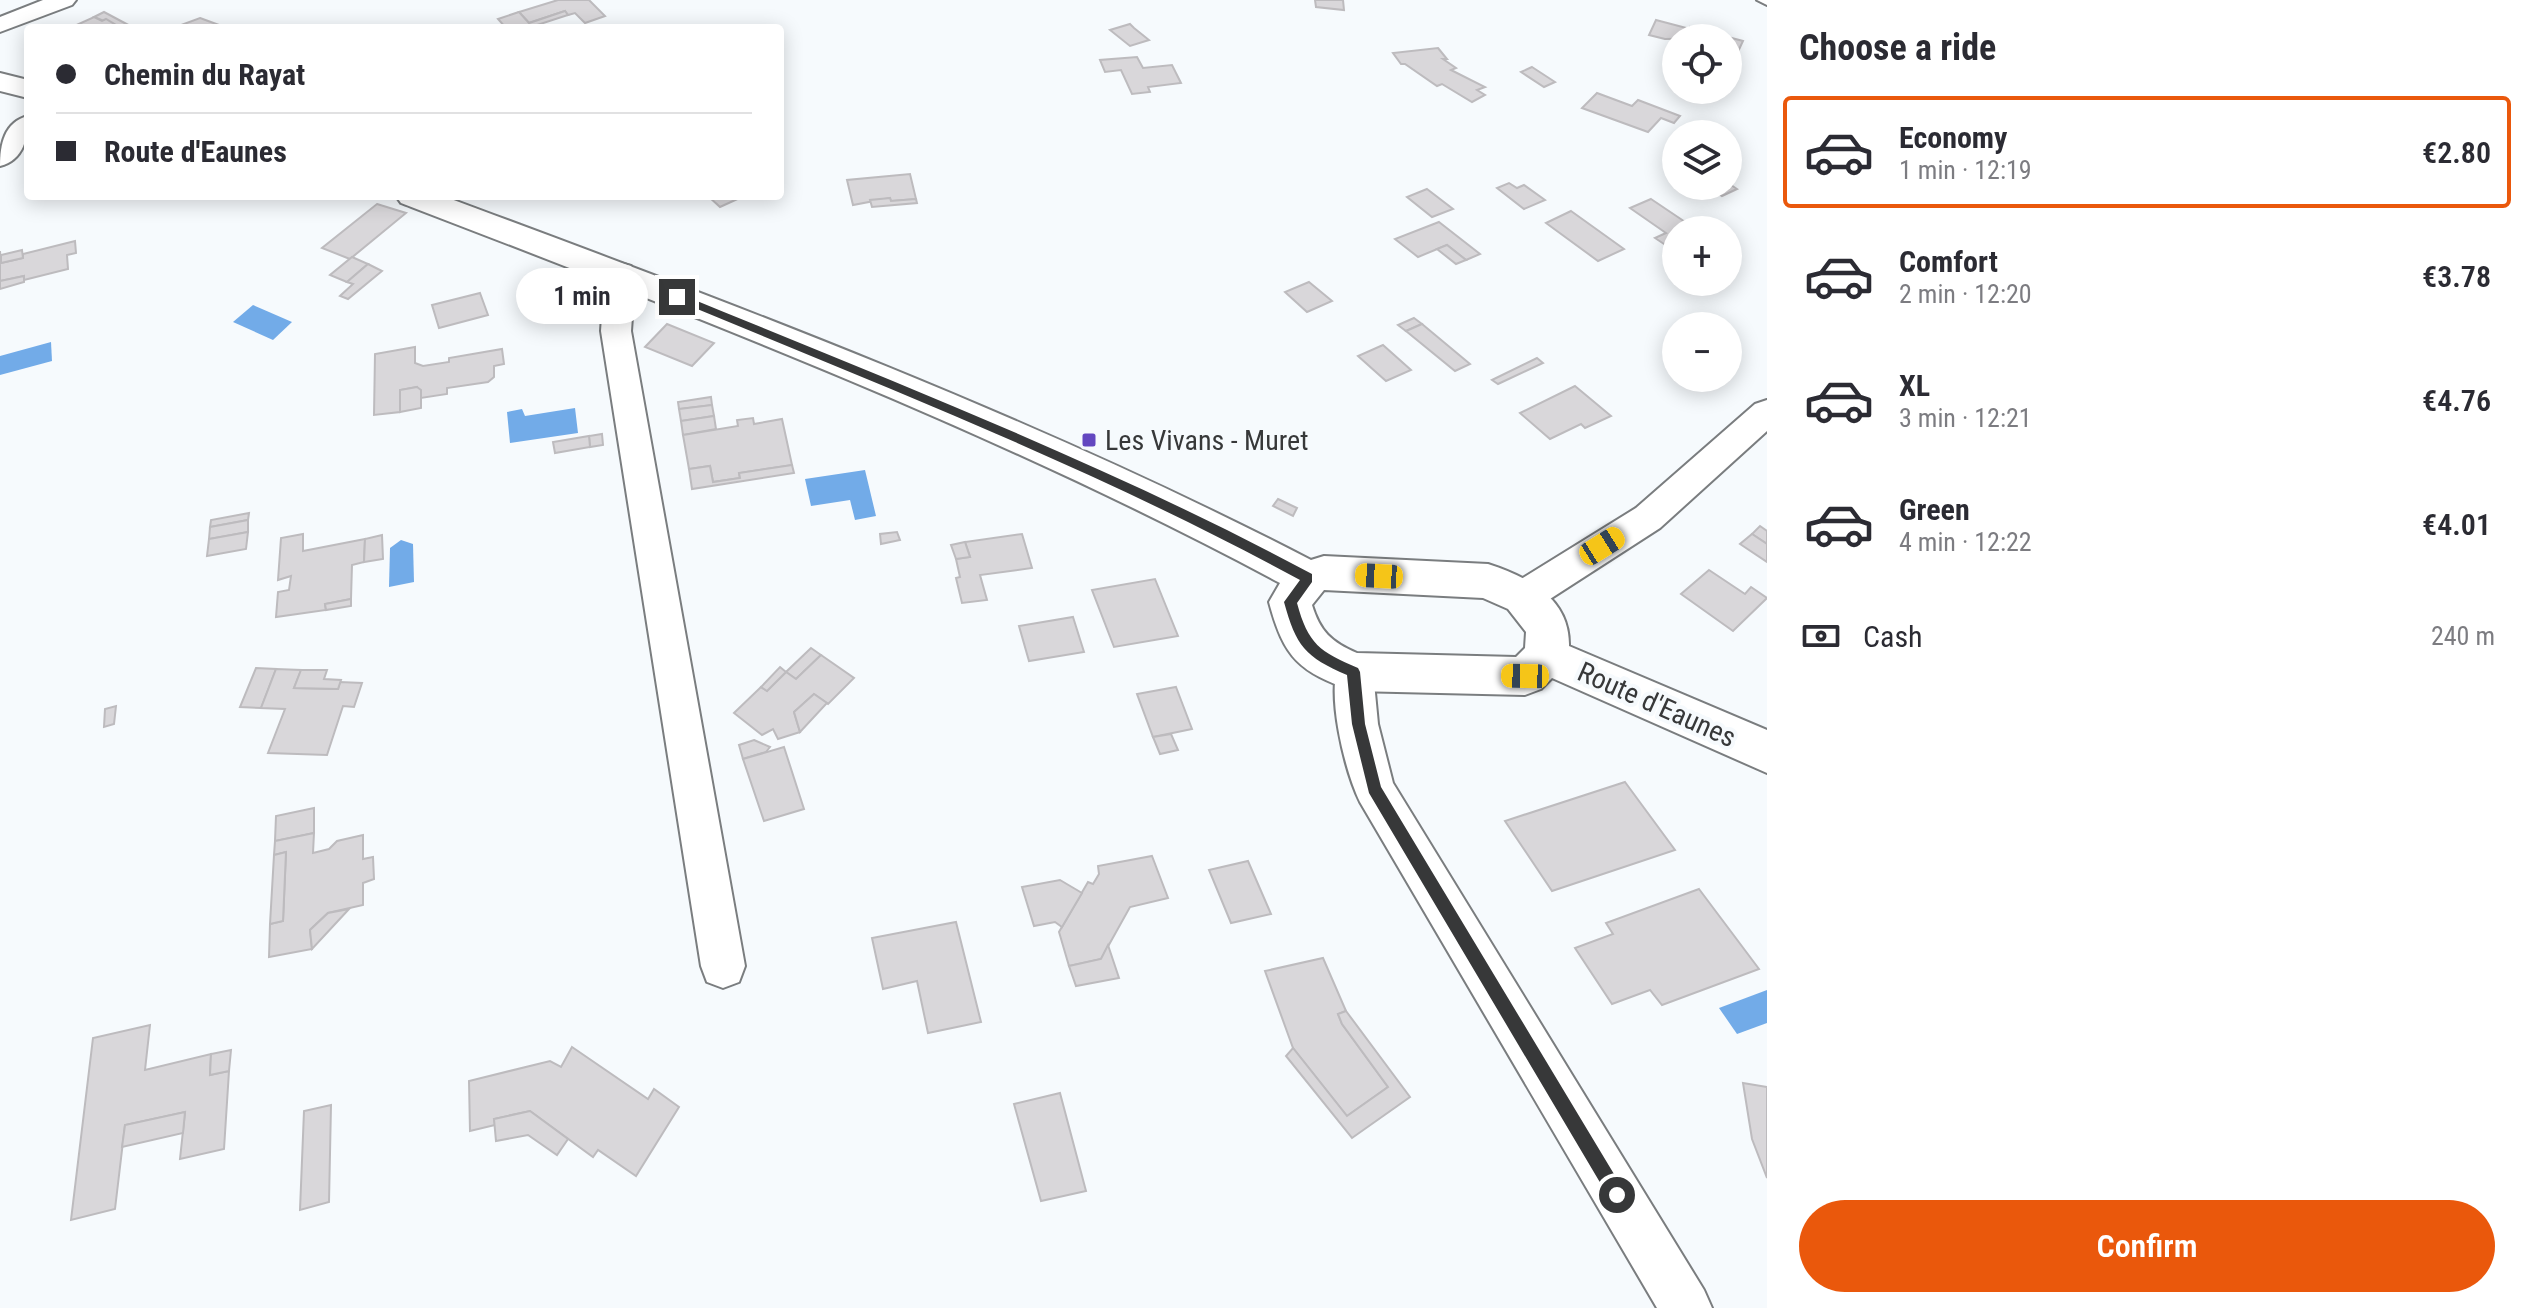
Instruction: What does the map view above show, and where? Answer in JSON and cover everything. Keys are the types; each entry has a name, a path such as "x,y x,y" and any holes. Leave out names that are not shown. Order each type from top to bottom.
{"main road":[{"path":"0,82 24,88"},
{"path":"423,200 620,273 1076,462 1206,523 1308,578"},
{"name":"Route d'Eaunes","path":"1324,573 1488,581 1523,597 1548,627 1547,656 1525,676 1354,672 1324,659 1299,634 1290,602 1308,578 1324,573"},
{"name":"Route d'Eaunes","path":"1547,656 1767,752"}],"street":[{"path":"0,25 64,0"},
{"path":"0,158 24,129"},
{"path":"620,273 616,331 723,966"},
{"path":"1523,597 1648,518 1767,412"},
{"path":"1354,672 1358,724 1374,789 1686,1308"}],"water":[{"path":"253,305 292,322 273,340 233,322"},
{"path":"51,342 52,361 0,375 0,356"},
{"path":"575,408 578,433 510,443 507,412 522,409 525,416"},
{"path":"865,470 876,516 855,520 850,500 811,506 805,479"},
{"path":"401,540 413,544 414,582 389,587 390,548"},
{"path":"1767,990 1767,1023 1737,1034 1719,1008"}],"building":[{"path":"558,0 589,0 605,16 585,23 575,13 568,15 565,11 529,23 519,12"},
{"path":"1315,0 1343,0 1344,10 1316,7"},
{"path":"565,11 568,15 540,24 502,24 498,19 519,12 529,23"},
{"path":"104,12 126,24 111,24 94,17"},
{"path":"94,17 114,24 79,24"},
{"path":"200,18 216,24 184,24"},
{"path":"1656,20 1671,24 1662,24 1662,38 1649,35"},
{"path":"1130,24 1149,40 1130,46 1110,30"},
{"path":"1438,48 1447,59 1443,59 1456,68 1451,70 1485,87 1477,90 1485,95 1472,102 1442,84 1437,86 1401,64 1393,53"},
{"path":"1137,57 1143,68 1172,65 1181,83 1148,87 1150,92 1132,94 1121,70 1105,72 1100,60"},
{"path":"1532,67 1555,82 1544,87 1521,72"},
{"path":"1597,93 1632,106 1638,100 1680,116 1677,120 1661,118 1648,132 1582,108"},
{"path":"910,174 916,199 891,201 890,198 853,205 847,180"},
{"path":"1509,183 1517,188 1524,185 1545,200 1524,209 1497,188"},
{"path":"1427,189 1453,209 1432,217 1407,197"},
{"path":"890,198 891,201 916,199 917,203 872,207 870,200"},
{"path":"1651,199 1676,216 1662,216 1662,230 1630,208"},
{"path":"712,200 735,200 720,207"},
{"path":"377,204 406,213 350,259 322,248"},
{"path":"1571,211 1624,249 1598,261 1546,223"},
{"path":"1439,222 1480,254 1466,260 1447,245 1418,257 1395,239"},
{"path":"75,241 76,253 67,255 68,269 24,280 24,276 0,281 0,251 1,263"},
{"path":"1447,245 1466,260 1456,264 1437,249"},
{"path":"22,250 23,258 1,263 1,255"},
{"path":"352,257 368,264 347,282 330,275"},
{"path":"368,264 382,271 348,299 340,296 353,284 347,282"},
{"path":"24,276 24,282 0,289 0,281"},
{"path":"1309,282 1332,301 1307,312 1285,292"},
{"path":"480,293 488,315 439,328 432,305"},
{"path":"1414,318 1422,324 1406,331 1398,325"},
{"path":"667,324 714,343 692,366 645,347"},
{"path":"1422,324 1470,364 1455,371 1406,331"},
{"path":"1383,345 1411,370 1386,381 1358,356"},
{"path":"415,347 415,363 423,366 502,349 504,364 494,366 494,377 488,382 447,388 447,394 421,398 417,387 400,390 400,412 374,415 375,354"},
{"path":"1537,358 1543,363 1498,384 1492,380"},
{"path":"1575,386 1611,416 1585,428 1581,424 1550,439 1520,413"},
{"path":"417,387 421,390 421,408 400,412 400,390"},
{"path":"711,397 712,405 679,409 678,402"},
{"path":"712,405 714,416 681,421 679,409"},
{"path":"714,416 716,429 683,435 681,421"},
{"path":"753,418 754,424 782,419 792,465 739,473 740,478 713,482 710,466 689,469 683,435 738,426 737,420"},
{"path":"602,434 603,445 590,447 589,436"},
{"path":"589,436 590,447 555,453 553,442"},
{"path":"792,465 794,473 692,489 689,469 710,466 713,482 740,478 739,473"},
{"path":"1278,499 1297,508 1293,516 1273,506"},
{"path":"249,513 248,520 210,527 211,520"},
{"path":"248,520 248,532 209,539 210,527"},
{"path":"1760,526 1767,531 1767,544 1752,534"},
{"path":"248,532 246,549 207,556 209,539"},
{"path":"897,532 900,540 881,544 880,534"},
{"path":"303,534 303,551 365,539 364,562 352,565 351,599 325,604 326,610 276,617 278,592 289,590 291,576 278,580 281,538"},
{"path":"1022,534 1032,568 980,575 987,600 962,603 956,578 960,577 956,559 970,557 965,542"},
{"path":"1752,534 1767,544 1767,562 1740,544"},
{"path":"382,535 383,559 364,562 365,539"},
{"path":"965,542 970,557 956,559 951,545"},
{"path":"1709,570 1745,594 1751,587 1767,598 1733,631 1681,594"},
{"path":"1155,579 1178,636 1114,647 1092,590"},
{"path":"351,599 351,606 326,610 325,604"},
{"path":"1073,617 1084,652 1029,661 1019,626"},
{"path":"811,648 821,655 796,679 786,672"},
{"path":"821,655 854,678 828,704 814,694 794,712 800,732 778,739 773,729 762,735 734,713 761,687 767,691 786,672 796,679"},
{"path":"780,667 786,672 767,691 761,687"},
{"path":"256,668 276,669 261,708 240,707"},
{"path":"276,669 301,670 294,688 338,689 340,682 362,683 354,707 343,706 327,755 268,753 285,709 261,708"},
{"path":"301,670 327,670 324,679 341,680 338,689 294,688"},
{"path":"1176,687 1192,729 1153,737 1137,694"},
{"path":"814,694 827,703 800,732 794,712"},
{"path":"116,706 114,724 104,727 105,709"},
{"path":"1171,734 1178,750 1160,754 1153,737"},
{"path":"754,740 770,747 766,752 743,759 739,745"},
{"path":"784,747 804,809 764,821 743,759"},
{"path":"1625,782 1675,850 1552,891 1505,821"},
{"path":"314,808 314,833 275,841 276,816"},
{"path":"314,833 313,853 329,849 337,841 363,835 363,859 373,857 374,879 363,883 363,905 328,913 310,930 312,949 269,957 270,924 283,921 286,852 274,855 275,841"},
{"path":"286,852 283,921 270,924 274,855"},
{"path":"1152,856 1168,898 1130,907 1101,959 1069,966 1059,932 1088,882 1093,884 1099,874 1098,866"},
{"path":"1248,861 1271,914 1231,923 1209,870"},
{"path":"1060,880 1082,893 1062,927 1055,922 1034,926 1022,887"},
{"path":"1699,889 1759,969 1662,1005 1650,990 1612,1004 1575,948 1613,934 1606,923"},
{"path":"349,909 312,949 310,930 328,913"},
{"path":"956,922 981,1022 928,1033 917,981 883,989 872,938"},
{"path":"1108,945 1119,978 1076,986 1069,966 1101,959"},
{"path":"1323,958 1346,1011 1338,1014 1342,1024 1388,1087 1347,1116 1293,1048 1265,971"},
{"path":"1346,1011 1410,1097 1352,1138 1286,1056 1293,1048 1347,1116 1388,1087 1342,1024 1338,1014"},
{"path":"150,1025 145,1070 211,1054 210,1075 229,1071 224,1149 180,1159 185,1112 125,1125 115,1209 71,1220 93,1038"},
{"path":"572,1047 648,1099 654,1089 679,1107 636,1176 598,1150 593,1157 530,1111 494,1119 495,1125 470,1131 469,1081 550,1061 561,1067"},
{"path":"231,1050 229,1071 210,1075 211,1054"},
{"path":"1743,1083 1767,1087 1767,1178 1752,1139"},
{"path":"1060,1093 1086,1191 1041,1201 1014,1104"},
{"path":"331,1105 329,1202 300,1210 304,1111"},
{"path":"530,1111 568,1139 557,1155 528,1135 496,1141 494,1119"},
{"path":"185,1112 183,1133 122,1147 125,1125"}],"place":[{"name":"Les Vivans - Muret","path":"1089,440"}],"route":[{"path":"677,297 1076,462 1206,523 1308,578 1290,602 1299,634 1324,659 1354,672 1358,724 1374,789 1617,1195"}]}
